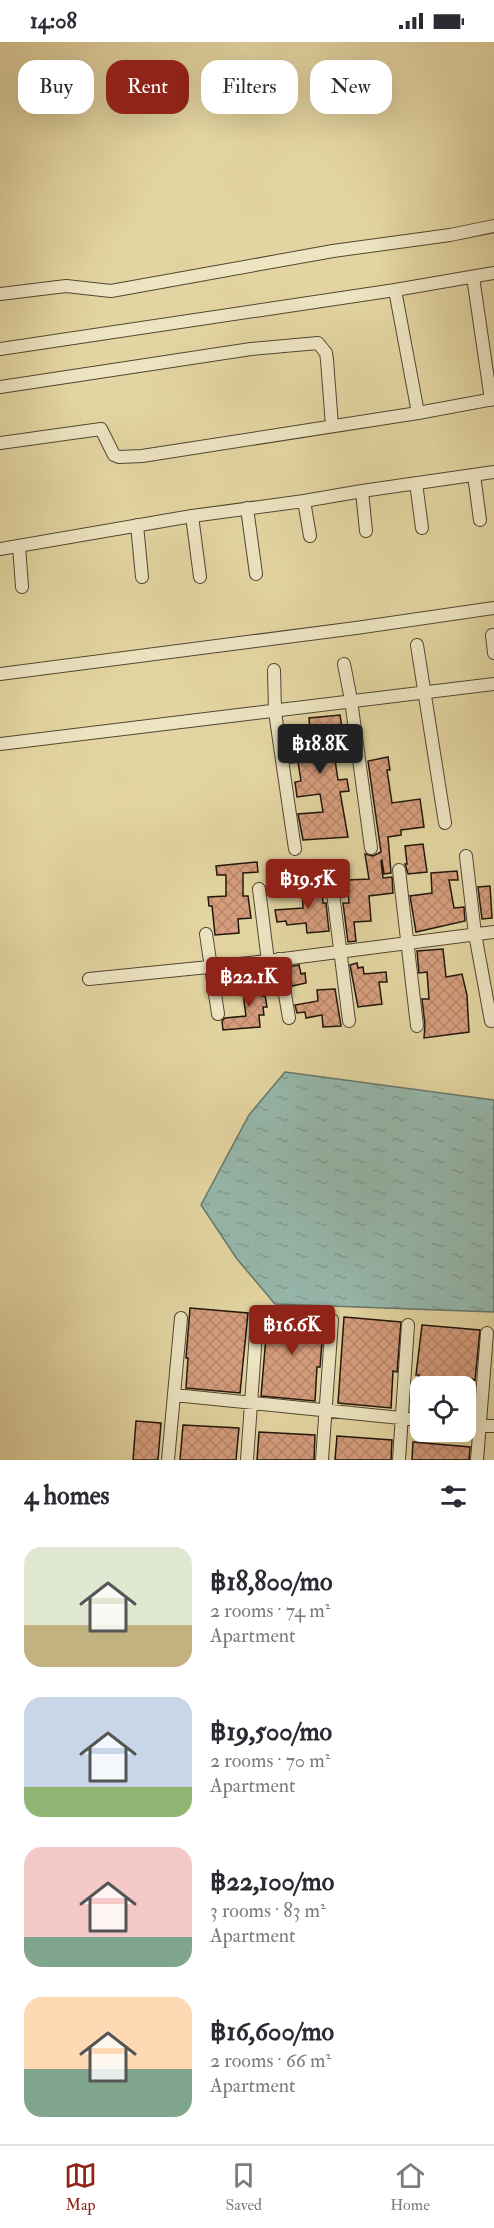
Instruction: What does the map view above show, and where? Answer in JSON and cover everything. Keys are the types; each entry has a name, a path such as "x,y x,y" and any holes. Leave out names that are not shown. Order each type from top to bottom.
{"street":[{"path":"0,294 66,286 111,291 333,251 450,235 494,226"},
{"path":"0,348 395,290 494,273"},
{"path":"0,443 101,429 114,455 119,457 142,456 493,399 473,277"},
{"path":"395,290 418,413"},
{"path":"0,387 251,349 318,343 323,347 327,360 332,426"},
{"path":"0,549 192,516 494,472"},
{"path":"474,475 480,520"},
{"path":"416,483 422,528"},
{"path":"362,491 366,531"},
{"path":"304,501 310,536"},
{"path":"247,508 256,574"},
{"path":"192,516 200,577"},
{"path":"137,525 142,577"},
{"path":"20,546 22,588"},
{"path":"0,674 494,608"},
{"path":"492,635 494,653"},
{"path":"417,645 445,823"},
{"path":"344,664 371,848"},
{"path":"274,670 275,712 295,849"},
{"path":"0,744 494,684"},
{"path":"466,856 475,934 491,1021"},
{"path":"399,870 417,1026"},
{"path":"259,889 289,1018"},
{"path":"333,893 349,1021"},
{"path":"89,979 274,960 494,932"},
{"path":"206,934 218,1014"},
{"path":"168,1460 181,1318"},
{"path":"247,1460 257,1319"},
{"path":"322,1460 332,1320"},
{"path":"399,1460 408,1325"},
{"path":"477,1460 487,1333"},
{"path":"174,1395 410,1419"},
{"path":"476,1425 494,1426"}],"water":[{"path":"285,1072 494,1100 494,1312 275,1304 237,1259 201,1205 249,1115"}],"building":[{"path":"340,715 347,759 335,760 338,780 347,779 349,791 340,792 348,837 303,840 298,814 323,812 320,794 297,797 295,782 301,781 298,762 291,763 285,725 291,725 292,730 310,729 309,718"},
{"path":"388,757 390,770 387,770 392,803 420,799 424,827 401,830 401,835 388,837 391,873 384,874 381,861 383,878 392,877 393,893 369,896 371,921 354,922 356,941 348,942 343,903 349,903 347,880 369,879 365,854 373,856 381,852 368,761"},
{"path":"423,844 427,872 408,874 405,864 407,864 405,846"},
{"path":"257,862 258,872 243,873 243,896 248,896 251,918 238,919 239,933 215,935 212,906 209,906 208,897 226,896 226,875 217,875 216,866"},
{"path":"457,871 458,880 449,880 454,908 464,907 465,921 416,932 410,896 432,893 431,873"},
{"path":"321,882 329,931 307,933 306,923 287,925 286,921 277,922 275,910 303,908 302,884"},
{"path":"490,886 492,918 482,919 478,887"},
{"path":"443,949 446,977 462,974 467,995 469,1032 424,1038 422,999 429,999 427,972 419,973 417,951"},
{"path":"357,963 358,968 363,967 364,974 386,972 387,982 379,982 382,1004 358,1007 350,965"},
{"path":"299,965 301,974 305,973 306,983 292,986 289,967"},
{"path":"258,975 260,991 262,996 265,995 267,1007 263,1007 264,1015 259,1015 260,1027 223,1030 222,1021 225,1018 246,1016 243,993 249,992 247,977"},
{"path":"335,989 341,1026 323,1027 322,1015 306,1018 305,1012 297,1013 295,1005 318,1001 317,990"},
{"path":"190,1308 248,1313 240,1393 186,1388"},
{"path":"268,1313 324,1317 315,1401 261,1396"},
{"path":"344,1317 401,1322 397,1372 393,1371 391,1408 338,1403"},
{"path":"422,1325 480,1330 475,1376 416,1375"},
{"path":"136,1421 161,1423 158,1460 133,1460"},
{"path":"183,1425 239,1428 236,1460 180,1460"},
{"path":"259,1432 315,1435 314,1460 257,1460"},
{"path":"337,1436 392,1440 391,1460 335,1460"},
{"path":"413,1442 470,1447 469,1460 412,1460"}]}
